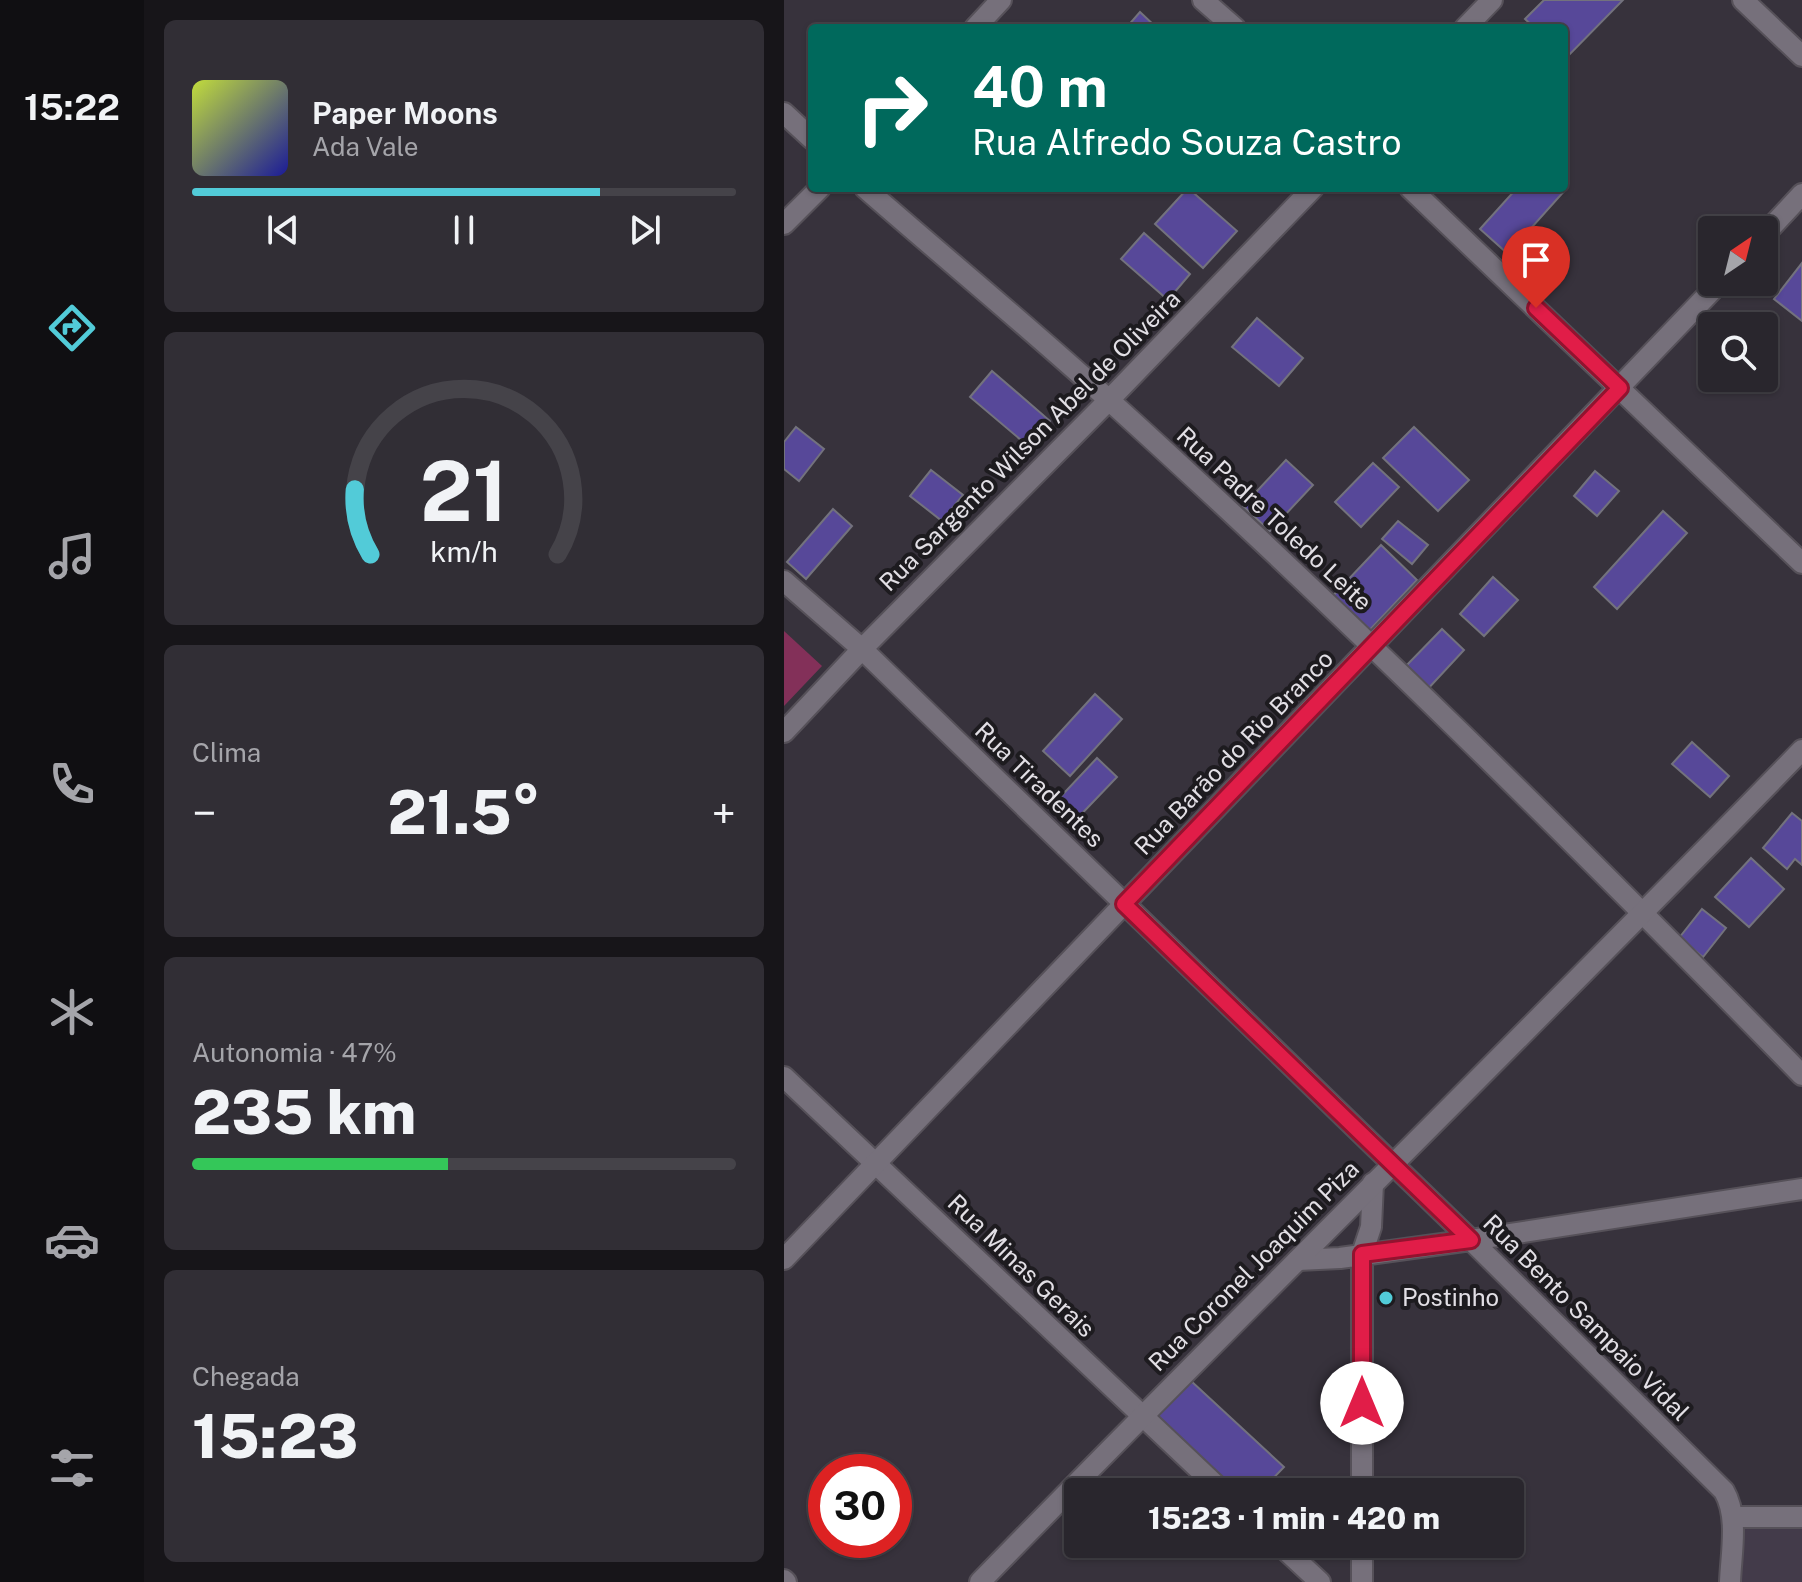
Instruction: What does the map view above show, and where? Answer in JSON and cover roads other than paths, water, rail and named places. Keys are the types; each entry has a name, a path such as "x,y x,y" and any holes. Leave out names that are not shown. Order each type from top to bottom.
{"street":[{"path":"979,24 1001,0"},
{"path":"1203,0 1230,24"},
{"path":"1469,24 1492,0"},
{"path":"1743,0 1802,56"},
{"path":"784,113 808,135"},
{"path":"784,224 816,192"},
{"name":"Rua Padre Toledo Leite","path":"870,192 1109,400 1373,647 1644,913 1802,1075"},
{"name":"Rua Sargento Wilson Abel de Oliveira","path":"784,732 1309,192"},
{"path":"1414,192 1802,563"},
{"path":"1778,220 1802,194"},
{"name":"Rua Barão do Rio Branco","path":"784,1259 1707,296"},
{"name":"Rua Tiradentes","path":"784,581 862,649 1392,1164"},
{"name":"Rua Coronel Joaquim Piza","path":"980,1582 1802,750"},
{"name":"Rua Minas Gerais","path":"784,1077 1208,1478"},
{"name":"Rua Bento Sampaio Vidal","path":"1392,1164 1724,1491 1731,1504 1732,1517"},
{"path":"1362,1478 1362,1254 1371,1227 1373,1183"},
{"path":"1298,1260 1471,1240 1802,1189"},
{"path":"1730,1582 1732,1517 1802,1517"},
{"path":"1294,1558 1320,1582"},
{"path":"1362,1558 1362,1582"}],"place":[{"name":"Postinho","path":"1386,1298"}]}
